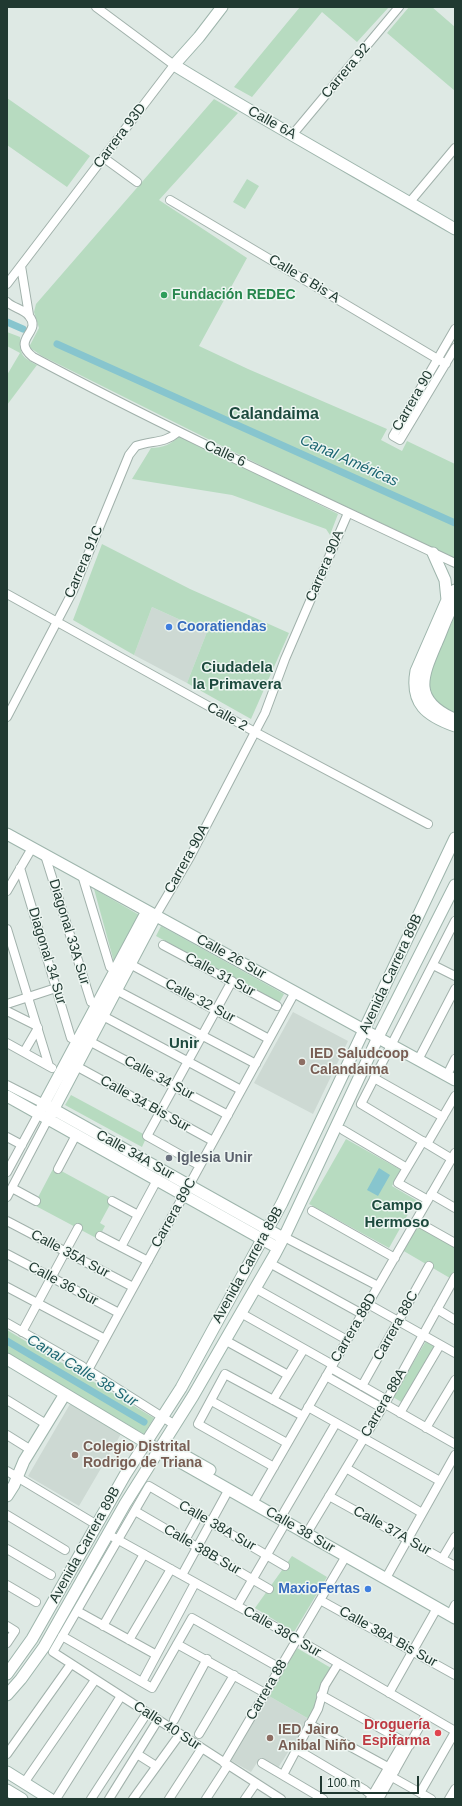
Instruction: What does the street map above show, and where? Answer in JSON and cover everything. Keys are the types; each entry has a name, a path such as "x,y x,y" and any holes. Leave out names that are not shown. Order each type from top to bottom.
{"street":[{"name":"Calle 6A","path":"96,7 174,65 258,116 293,134 455,229"},
{"name":"Carrera 93D","path":"7,284 174,65 199,37 222,7"},
{"name":"Carrera 92","path":"293,134 399,7"},
{"path":"410,202 455,148"},
{"path":"104,158 137,182"},
{"name":"Calle 6 Bis A","path":"170,200 446,364"},
{"path":"21,266 29,315"},
{"path":"7,302 29,315"},
{"name":"Calle 6","path":"29,315 33,324 24,343 26,352 33,357 105,396 178,432 455,563"},
{"name":"Carrera 90","path":"455,329 393,436 400,440 455,348"},
{"name":"Carrera 91C","path":"7,717 73,591 132,451 142,444 157,443 174,436 178,432"},
{"name":"Carrera 90A","path":"7,1197 46,1112 61,1073 97,1005 116,970 151,913 190,857 255,732 348,513"},
{"path":"433,553 445,580 451,601 416,670 414,687 419,702 429,714 455,726"},
{"path":"455,590 425,670 423,685 428,701 434,708 455,719"},
{"name":"Calle 2","path":"7,594 255,732 428,824"},
{"name":"Calle 26 Sur","path":"7,834 451,1078"},
{"name":"Avenida Carrera 89B","path":"7,1674 32,1640 145,1442 186,1378 265,1234 311,1145 455,838"},
{"path":"8,887 32,848"},
{"name":"Diagonal 33A Sur","path":"45,855 91,1002 97,1005"},
{"name":"Diagonal 34 Sur","path":"20,868 71,1038 78,1041"},
{"path":"82,875 110,967 116,970"},
{"name":"Avenida Carrera 89B","path":"7,1695 21,1679 44,1647 108,1534 284,1242 378,1038 455,885"},
{"name":"Carrera 90A","path":"7,1172 22,1145 46,1112 76,1066 90,1041 130,964 151,913"},
{"path":"452,1161 361,1104 455,921"},
{"path":"7,929 50,1066"},
{"name":"Calle 31 Sur","path":"163,945 277,1006"},
{"name":"Calle 32 Sur","path":"130,964 269,1039"},
{"path":"433,965 455,976"},
{"path":"195,1163 147,1136 232,981"},
{"path":"7,1004 56,988"},
{"path":"418,1060 455,988"},
{"path":"116,990 256,1064"},
{"name":"Carrera 89C","path":"85,1368 105,1339 295,992"},
{"path":"7,1011 37,1027"},
{"path":"103,1016 241,1090"},
{"path":"24,1052 37,1027"},
{"name":"Calle 34 Sur","path":"90,1041 228,1115"},
{"path":"7,1043 61,1073"},
{"path":"451,1078 455,1059"},
{"name":"Calle 34 Bis Sur","path":"76,1066 213,1141"},
{"path":"374,1078 443,1117"},
{"name":"Calle 34A Sur","path":"7,1084 46,1112 186,1190"},
{"name":"Calle 34A Sur","path":"7,1096 46,1112"},
{"path":"455,1096 443,1117 398,1183 455,1208"},
{"path":"46,1112 76,1134 157,1180 186,1190 265,1234 378,1286"},
{"path":"343,1130 407,1168"},
{"path":"58,1169 76,1134"},
{"path":"7,1137 22,1145"},
{"name":"Carrera 88D","path":"255,1500 394,1258 452,1161"},
{"path":"121,1247 157,1180"},
{"path":"12,1188 36,1201"},
{"path":"112,1201 138,1215"},
{"path":"312,1212 394,1258"},
{"name":"Calle 35A Sur","path":"7,1221 133,1287"},
{"path":"416,1221 455,1243"},
{"path":"22,1332 78,1228"},
{"path":"100,1236 148,1261"},
{"name":"Calle 36 Sur","path":"7,1254 119,1313"},
{"path":"275,1266 362,1314"},
{"name":"Carrera 88C","path":"362,1386 429,1266"},
{"name":"Carrera 88A","path":"310,1528 385,1404 455,1277"},
{"path":"7,1288 105,1339"},
{"path":"260,1291 347,1340"},
{"path":"368,1304 455,1353"},
{"path":"437,1310 455,1320"},
{"path":"246,1316 332,1366 362,1386 385,1404"},
{"path":"7,1323 85,1368 175,1425 178,1444 186,1456"},
{"path":"230,1342 288,1375"},
{"path":"400,1413 440,1345"},
{"path":"273,1400 304,1349"},
{"name":"Calle 38 Sur","path":"7,1359 145,1442 161,1446 186,1456 346,1556 454,1611"},
{"path":"274,1466 198,1424 225,1374 303,1416"},
{"path":"326,1376 385,1404 455,1444"},
{"path":"426,1428 455,1380"},
{"path":"7,1496 31,1450 64,1394"},
{"path":"7,1400 46,1424"},
{"path":"215,1404 288,1443"},
{"path":"308,1407 440,1481"},
{"path":"237,1606 267,1555 285,1517 336,1423"},
{"path":"7,1435 31,1450"},
{"name":"Calle 38 Sur","path":"161,1446 229,1489 255,1500"},
{"path":"387,1576 455,1455"},
{"path":"346,1468 422,1513"},
{"path":"7,1471 97,1525"},
{"name":"Calle 38A Sur","path":"135,1511 149,1486 285,1566"},
{"path":"182,1575 229,1489"},
{"name":"Calle 37A Sur","path":"329,1496 455,1566"},
{"path":"135,1511 62,1636 152,1688 192,1618 280,1668"},
{"name":"Calle 38B Sur","path":"135,1511 269,1589"},
{"path":"7,1515 65,1550"},
{"path":"185,1540 199,1515"},
{"name":"Calle 38 Sur","path":"285,1517 310,1528 437,1608 454,1611"},
{"name":"Calle 38C Sur","path":"108,1534 297,1639 455,1732"},
{"path":"442,1559 455,1536"},
{"path":"7,1549 51,1575"},
{"path":"103,1626 144,1554"},
{"name":"Carrera 88","path":"206,1799 280,1668 346,1556"},
{"path":"129,1640 171,1569"},
{"path":"142,1682 195,1582"},
{"path":"7,1585 36,1602"},
{"name":"Calle 38A Bis Sur","path":"320,1600 455,1675"},
{"path":"389,1694 437,1608"},
{"path":"77,1611 154,1653"},
{"path":"7,1626 15,1631 7,1643"},
{"name":"Calle 40 Sur","path":"62,1636 53,1652 281,1799"},
{"path":"177,1644 207,1659 266,1693"},
{"path":"174,1720 207,1659"},
{"path":"7,1754 71,1664"},
{"path":"283,1775 318,1709 325,1685 338,1664"},
{"path":"199,1734 234,1675"},
{"path":"24,1783 95,1680"},
{"path":"321,1695 407,1743"},
{"path":"56,1799 121,1696"},
{"path":"91,1799 147,1713"},
{"path":"296,1749 365,1790 374,1798 392,1772 407,1743 426,1715"},
{"path":"108,1799 158,1720"},
{"path":"309,1724 392,1772 420,1793 431,1799"},
{"path":"420,1793 455,1732"},
{"path":"133,1799 180,1734"},
{"path":"169,1799 202,1748"},
{"path":"137,1754 156,1766"},
{"path":"262,1763 323,1799"},
{"path":"7,1772 50,1799"},
{"path":"245,1799 256,1783"},
{"path":"449,1799 455,1789"}],"shaded area":[{"path":"152,607 207,632 187,683 134,655"},
{"name":"IED Saludcoop Calandaima","path":"293,1012 348,1041 313,1114 254,1083"},
{"name":"Colegio Distrital Rodrigo de Triana","path":"70,1404 121,1434 79,1506 28,1476"},
{"name":"IED Jairo Anibal Niño","path":"269,1696 309,1719 278,1768 260,1758 251,1772 230,1760"}],"green space":[{"path":"300,7 389,7 357,42 322,12 252,97 234,87"},
{"path":"409,7 432,7 455,27 455,91 387,33"},
{"path":"7,98 90,156 67,187 7,145"},
{"path":"214,99 238,113 159,200 247,258 199,346 248,369 387,429 381,440 402,451 407,441 455,464 455,558 294,482 42,356 29,347 39,328 34,312 36,304"},
{"path":"247,179 259,186 245,209 233,202"},
{"path":"7,332 20,337 22,354 24,357 37,365 7,405 7,375 20,353 7,346"},
{"path":"180,435 338,514 330,535 326,529 232,495 132,479 151,448 167,445"},
{"path":"102,544 190,589 289,633 251,719 187,683 207,632 152,607 134,655 73,620"},
{"path":"455,615 455,713 443,706 434,697 431,692 429,679 430,672"},
{"path":"94,889 141,916 114,962"},
{"path":"161,926 284,994 279,1003 156,936"},
{"path":"71,1095 147,1136 142,1147 65,1105"},
{"path":"346,1139 401,1170 392,1186 416,1200 389,1248 309,1204"},
{"path":"54,1167 113,1199 100,1223 105,1226 98,1239 34,1205"},
{"path":"418,1224 455,1245 455,1281 402,1250"},
{"path":"7,1330 154,1418 144,1434 7,1354"},
{"path":"426,1341 436,1347 403,1403 393,1397"},
{"path":"292,1556 327,1577 294,1632 255,1608"},
{"path":"297,1648 331,1668 319,1688 314,1709 309,1719 269,1696"}],"water":[{"path":"379,1168 390,1175 378,1196 367,1190"}],"waterway":[{"name":"Canal Américas","path":"7,322 23,329"},
{"name":"Canal Américas","path":"57,344 455,523"},
{"name":"Canal Calle 38 Sur","path":"7,1341 144,1422"}],"place":[{"name":"Fundación REDEC","path":"164,295"},
{"name":"Cooratiendas","path":"169,627"},
{"name":"IED Saludcoop Calandaima","path":"302,1062"},
{"name":"Iglesia Unir","path":"169,1158"},
{"name":"Colegio Distrital Rodrigo de Triana","path":"75,1455"},
{"name":"MaxioFertas","path":"368,1589"},
{"name":"Droguería Espifarma","path":"438,1733"},
{"name":"IED Jairo Anibal Niño","path":"270,1738"}],"district":[{"name":"Calandaima","path":"274,415"},
{"name":"Ciudadela la Primavera","path":"237,676"},
{"name":"Unir","path":"184,1044"},
{"name":"Campo Hermoso","path":"397,1214"}]}
